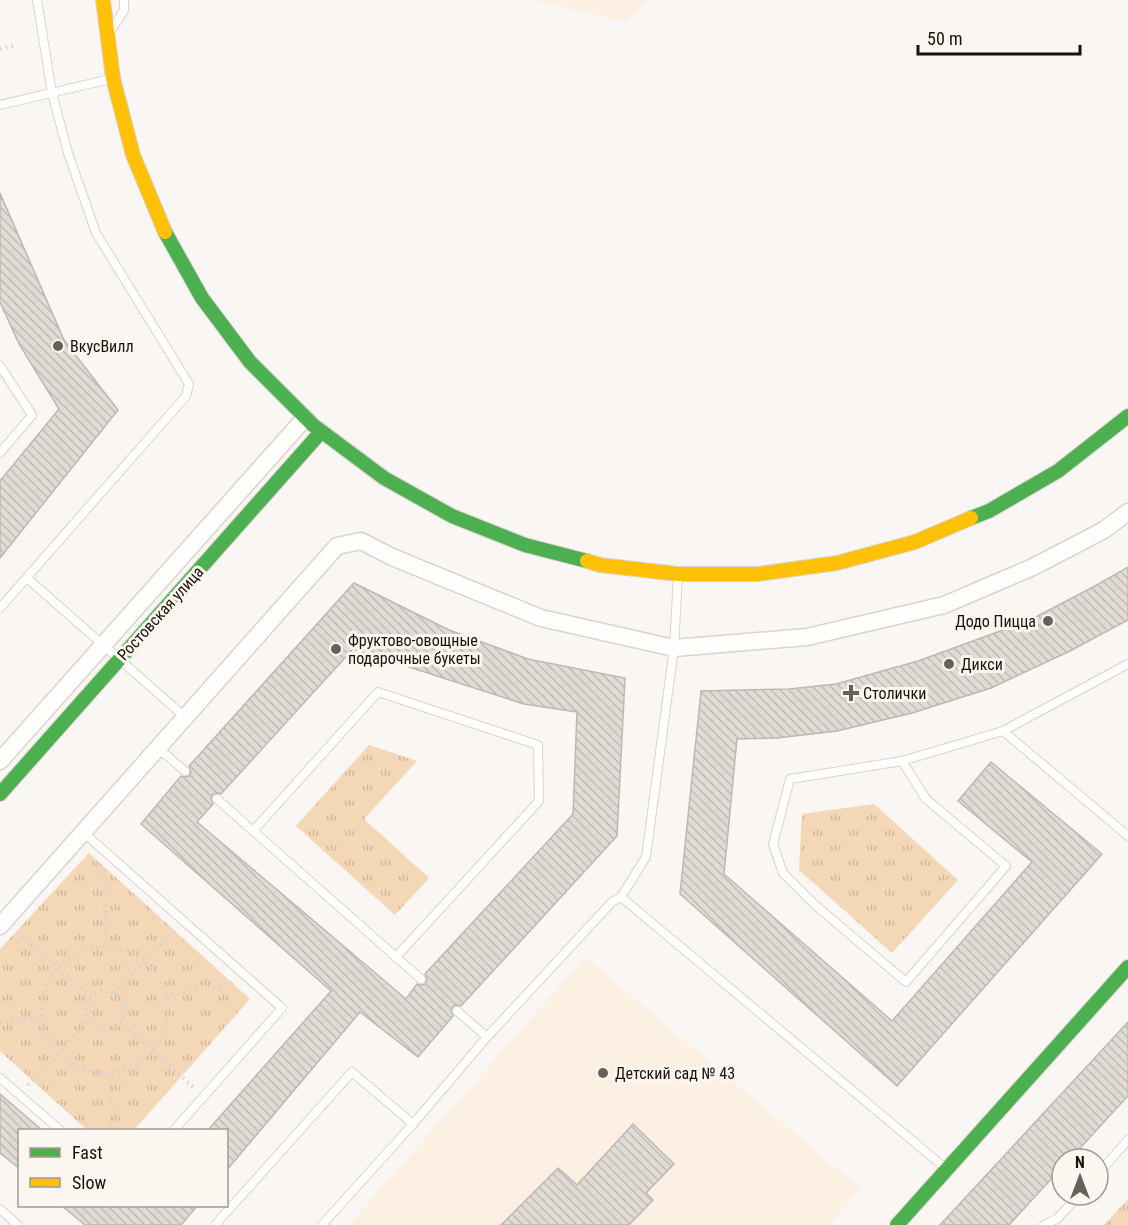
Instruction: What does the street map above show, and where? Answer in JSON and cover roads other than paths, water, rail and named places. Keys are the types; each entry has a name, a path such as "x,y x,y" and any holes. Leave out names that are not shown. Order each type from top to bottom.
{"street":[{"path":"103,0 113,78 133,155 163,229 202,298 250,362 321,432 384,478 452,516 525,545 600,565 678,574 758,574 837,563 915,542 988,511 1058,471 1128,416"},
{"name":"Ростовская улица","path":"0,761 305,418"},
{"name":"Ростовская улица","path":"0,794 321,432"},
{"path":"2,924 337,546 361,541 392,557 541,618 674,648 807,637 944,604 1033,567 1104,530 1128,512"},
{"path":"897,1225 1128,966"}],"lane":[{"path":"0,608 186,396 189,384 96,233 68,153 52,93 37,0"},
{"path":"107,38 124,10 123,0"},
{"path":"0,105 113,78"},
{"path":"0,366 32,415 0,453"},
{"path":"321,1225 413,1124 487,1037 612,902 621,897 646,857 674,648 678,574"},
{"path":"27,578 185,717"},
{"path":"902,761 926,799 1006,866 906,982 814,904 783,873 773,844 790,778 902,761 1003,731 1128,664"},
{"path":"253,831 378,692 538,745 539,801 396,957"},
{"path":"1003,731 1128,836"},
{"path":"158,748 184,771"},
{"path":"217,799 421,979"},
{"path":"83,832 282,1008 176,1129"},
{"path":"621,897 947,1170"},
{"path":"457,1011 487,1037"},
{"path":"215,1225 352,1072 413,1124"},
{"path":"0,1078 58,1129"},
{"path":"1110,1160 1128,1140"},
{"path":"1044,1225 1058,1219 1068,1207"},
{"path":"0,1209 18,1225"}],"place":[{"name":"ВкусВилл","path":"58,346"},
{"name":"Додо Пицца","path":"1048,621"},
{"name":"Фруктово-овощные подарочные букеты","path":"336,649"},
{"name":"Дикси","path":"949,664"},
{"name":"Столички","path":"851,693"},
{"name":"Детский сад № 43","path":"603,1073"}]}
